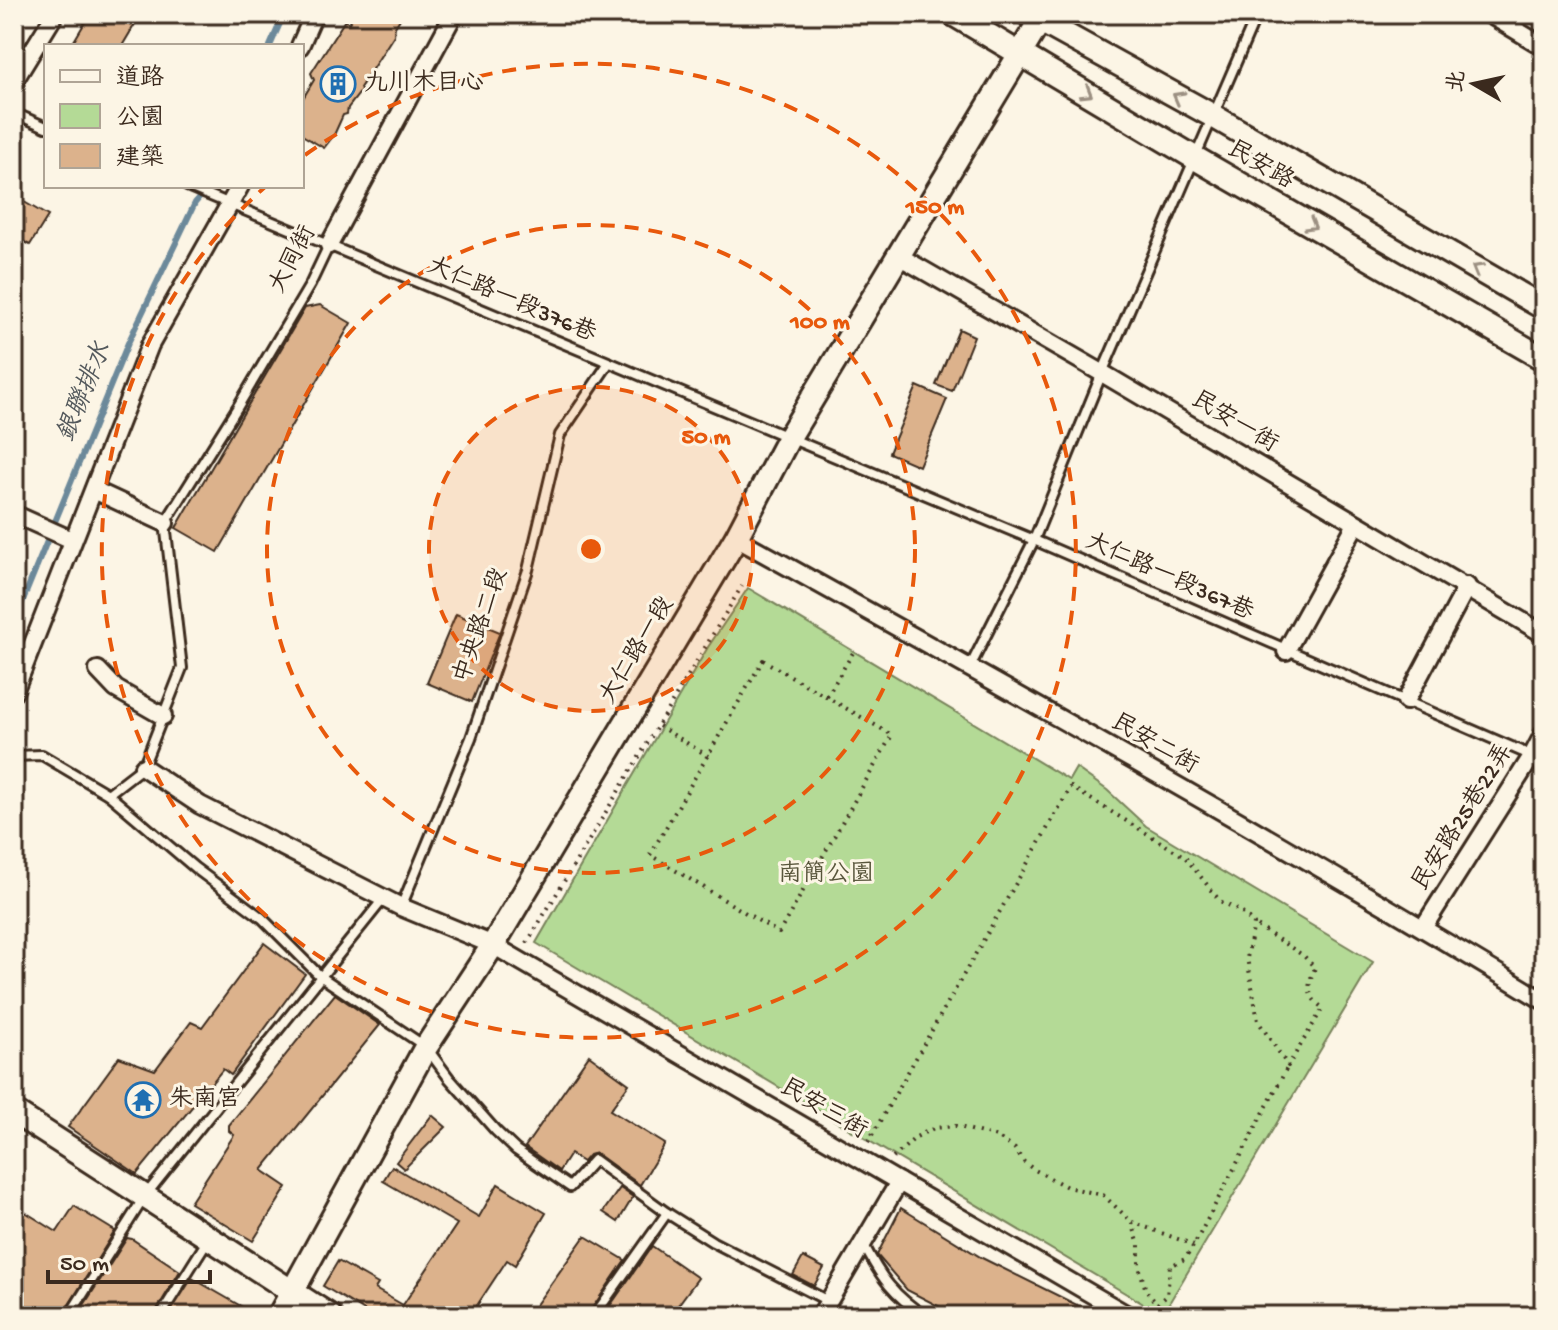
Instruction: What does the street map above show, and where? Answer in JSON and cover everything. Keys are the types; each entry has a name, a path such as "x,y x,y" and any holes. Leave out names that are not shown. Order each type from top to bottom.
{"street":[{"path":"16,74 55,14"},
{"path":"301,44 314,14"},
{"name":"大同街","path":"329,245 454,14"},
{"name":"民安路","path":"953,14 1544,359"},
{"path":"1489,14 1544,47"},
{"name":"民安路","path":"1037,16 1544,308"},
{"name":"大仁路一段","path":"279,1316 426,1047 493,945 736,538 788,439 1020,53 1037,16"},
{"path":"14,692 150,345 224,202 238,188"},
{"name":"民安一街","path":"897,255 1467,586 1544,634"},
{"path":"94,490 165,523"},
{"path":"20,517 72,540"},
{"path":"1286,651 1356,524"},
{"name":"民安二街","path":"736,538 970,667 1544,1001"},
{"path":"1406,701 1467,586"},
{"path":"98,670 116,689 163,716"},
{"name":"民安路25巷22弄","path":"1423,928 1538,759 1544,733"},
{"path":"143,767 200,805 401,907 493,945"},
{"name":"民安三街","path":"493,945 1129,1316"},
{"path":"14,1112 330,1316"},
{"path":"824,1308 899,1182"}],"lane":[{"path":"970,667 1034,540 1102,373 1257,14"},
{"path":"14,113 44,126"},
{"name":"大仁路一段376巷","path":"192,188 788,439"},
{"name":"大同街","path":"165,523 310,285 329,245"},
{"name":"中央路二段","path":"401,907 471,738 519,598 560,435 608,364"},
{"name":"大仁路一段367巷","path":"788,439 1034,540 1538,759"},
{"path":"108,794 143,767 182,668 165,523"},
{"path":"14,756 42,755 108,794 195,868 262,918 320,976 426,1047 496,1131 516,1150 570,1187 594,1160 667,1213 824,1308"},
{"path":"69,1316 145,1196 384,897"},
{"path":"594,1316 667,1213"},
{"path":"160,1316 209,1238"},
{"path":"864,1245 880,1276 901,1301 925,1316"}],"path":[{"path":"523,948 742,586"},
{"path":"827,696 854,651"},
{"path":"763,660 892,735 779,933 650,855 708,756 763,660"},
{"path":"658,725 708,756"},
{"path":"862,1151 1071,787 1185,857 1220,901 1240,911 1254,924 1304,956 1315,968 1309,982 1309,992 1323,1008 1288,1066 1194,1245 1185,1259 1170,1266 1167,1296 1157,1304 1146,1291 1132,1222"},
{"path":"1254,924 1247,958 1258,1021 1288,1066"},
{"path":"888,1165 916,1137 934,1128 956,1126 997,1137 1015,1149 1033,1169 1067,1187 1103,1195 1132,1222 1194,1245"}],"green space":[{"name":"南簡公園","path":"748,588 1069,780 1076,768 1107,790 1146,826 1373,962 1162,1315 536,943 708,647"}],"building":[{"path":"90,14 141,14 123,44 72,44"},
{"name":"九川木目心","path":"354,14 403,14 361,91 324,148 304,136 304,97 314,80 311,73 345,20 349,23"},
{"path":"14,196 48,216 30,245 14,236"},
{"path":"320,305 351,323 218,552 176,528 305,308"},
{"path":"959,329 974,336 952,391 936,385"},
{"path":"917,386 947,399 919,466 889,453"},
{"path":"456,614 500,632 472,702 427,683"},
{"name":"朱南宮","path":"264,943 305,974 231,1075 223,1069 137,1174 68,1127 119,1057 155,1070 191,1022 202,1027"},
{"path":"335,994 380,1025 262,1170 287,1187 253,1241 190,1203 234,1135 229,1131 229,1125"},
{"path":"589,1055 629,1084 610,1110 665,1144 640,1185 596,1153 583,1162 570,1154 559,1171 525,1147"},
{"path":"432,1115 446,1127 404,1169 396,1162"},
{"path":"392,1166 479,1217 498,1184 546,1213 515,1265 507,1260 470,1316 373,1316 323,1286 338,1261 378,1284 375,1289 403,1305 457,1224 383,1181"},
{"path":"620,1188 633,1197 618,1222 603,1212"},
{"path":"14,1205 57,1232 74,1206 115,1231 62,1316 14,1316"},
{"path":"901,1208 982,1258 1099,1316 946,1316 948,1311 907,1290 877,1255"},
{"path":"585,1236 625,1260 587,1316 528,1316"},
{"path":"127,1238 180,1271 153,1316 77,1316"},
{"path":"652,1246 698,1278 670,1316 603,1316"},
{"path":"803,1257 824,1268 814,1286 793,1275"},
{"path":"192,1278 258,1316 168,1316"}],"waterway":[{"name":"銀聯排水","path":"271,44 284,14"},
{"name":"銀聯排水","path":"14,622 128,343 195,203 207,188"}],"place":[{"name":"九川木目心","path":"338,84"},
{"name":"朱南宮","path":"143,1100"}]}
